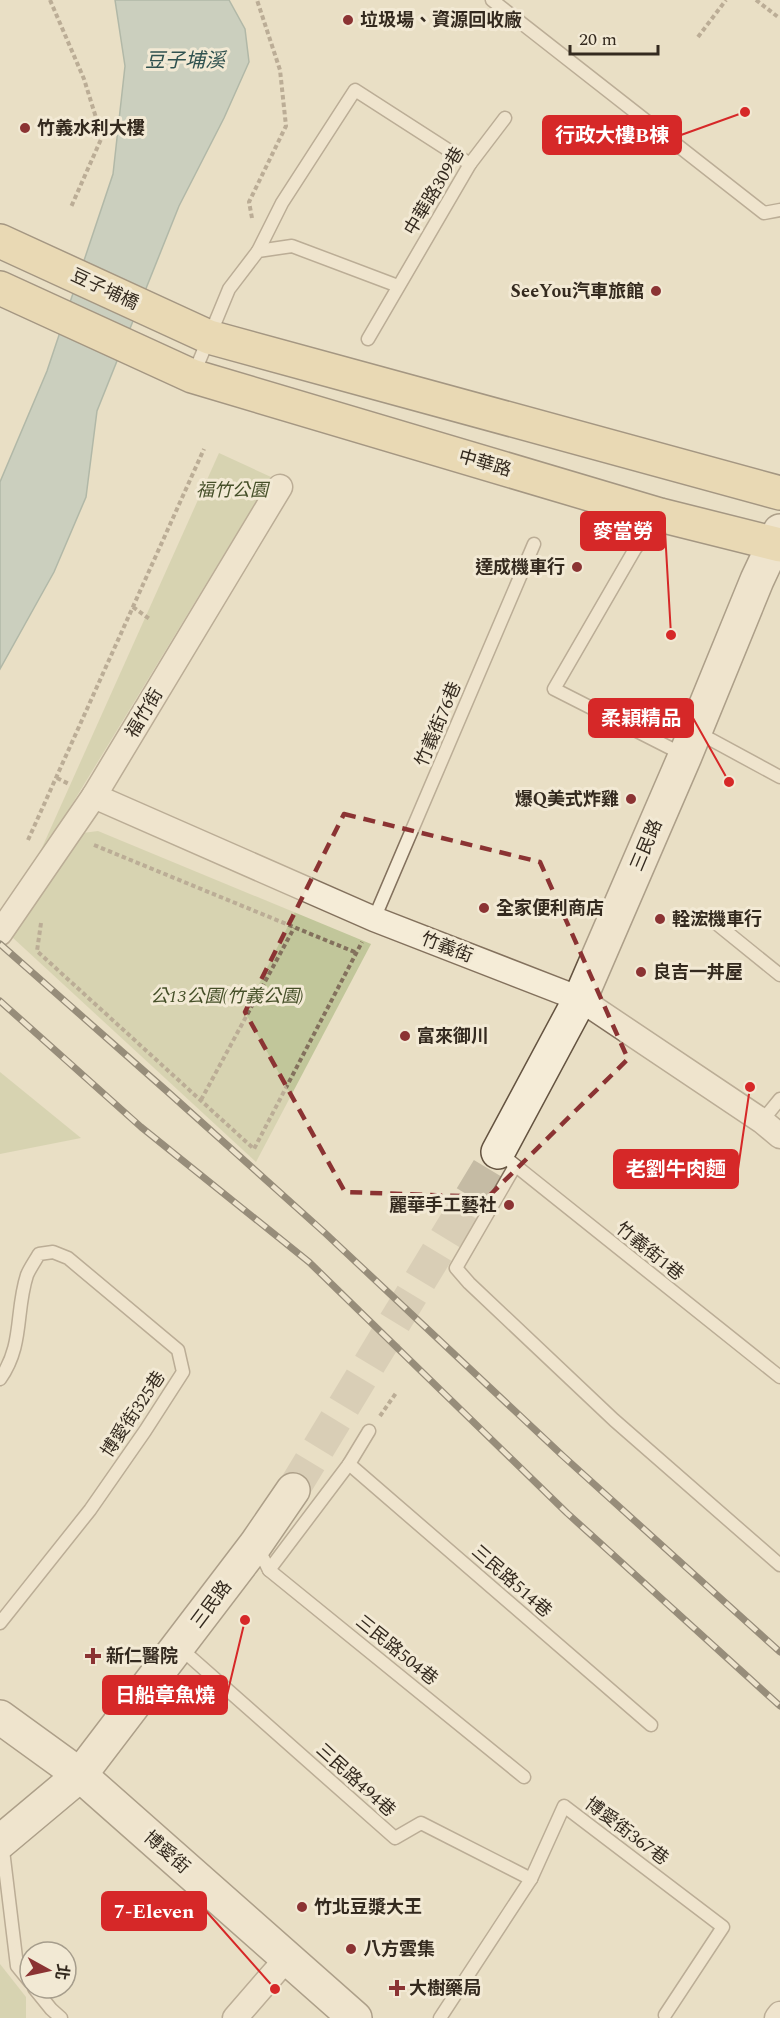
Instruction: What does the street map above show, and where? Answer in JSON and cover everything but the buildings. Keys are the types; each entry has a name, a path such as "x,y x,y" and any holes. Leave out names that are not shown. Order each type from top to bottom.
{"main road":[{"name":"豆子埔橋","path":"0,241 209,337"},
{"path":"0,288 192,376"},
{"path":"209,337 780,493"},
{"name":"中華路","path":"192,376 660,515 778,540"}],"street":[{"name":"福竹街","path":"0,933 94,796 280,487"},
{"name":"三民路","path":"507,1159 580,999 757,580 778,540"},
{"name":"竹義街","path":"94,796 374,918 580,999 771,1128"},
{"name":"三民路","path":"1,1841 80,1775 178,1646 263,1557 293,1490"},
{"name":"博愛街","path":"0,1717 80,1775 355,2018"},
{"path":"235,2018 288,1957"},
{"path":"777,2018 780,2014"}],"lane":[{"path":"492,0 764,213 780,210"},
{"path":"192,376 229,289 258,251 282,203 355,90 470,164"},
{"name":"中華路309巷","path":"368,339 470,164 506,118"},
{"path":"258,251 292,246 398,286"},
{"path":"660,515 635,549 554,689 780,777"},
{"name":"竹義街76巷","path":"374,918 534,544"},
{"path":"717,924 780,975"},
{"path":"771,1128 780,1099"},
{"path":"507,1159 456,1268 614,1420 780,1565"},
{"name":"竹義街1巷","path":"507,1159 780,1377"},
{"name":"博愛街325巷","path":"0,1379 8,1368 18,1343 20,1310 28,1274 39,1254 53,1252 68,1258 178,1350 183,1372 90,1510 0,1623"},
{"path":"263,1557 349,1464 369,1431"},
{"name":"三民路514巷","path":"349,1464 651,1725"},
{"name":"三民路504巷","path":"263,1557 524,1777"},
{"name":"三民路494巷","path":"178,1646 395,1838 421,1823 531,1879"},
{"name":"博愛街367巷","path":"440,2018 531,1879 564,1806 723,1927 665,2015"},
{"path":"1,1841 18,1967"},
{"path":"44,2000 61,2018"}],"path":[{"path":"50,0 84,79 102,137 71,207"},
{"path":"257,0 280,70 286,126 249,202 258,251"},
{"path":"698,37 726,0"},
{"path":"756,0 778,17"},
{"path":"24,849 204,449"},
{"path":"133,607 151,620"},
{"path":"41,921 37,951 254,1149 357,953 91,844"},
{"path":"201,1100 294,928"}],"highlighted area":[{"path":"344,814 540,862 628,1059 488,1197 345,1192 245,1012"}],"green space":[{"name":"福竹公園","path":"219,453 271,477 32,870"},
{"name":"公13公園(竹義公園)","path":"98,831 371,944 256,1162 12,937 75,834"},
{"path":"0,1072 81,1138 0,1154"},
{"path":"0,1964 18,1987 18,2000 26,2000 26,2018 0,2018"}],"water":[{"name":"豆子埔溪","path":"115,0 229,0 245,29 249,62 224,118 179,206 97,411 86,497 54,572 0,669 0,482 47,371 113,174 125,66"}],"tunnel":[{"path":"293,1490 498,1152"}],"railway":[{"path":"0,944 325,1233 563,1456 780,1652"},
{"path":"0,1001 141,1127 309,1262 567,1513 780,1706"}],"place":[{"name":"垃圾場、資源回收廠","path":"348,20"},
{"name":"行政大樓B棟","path":"745,112"},
{"name":"竹義水利大樓","path":"25,128"},
{"name":"SeeYou汽車旅館","path":"656,291"},
{"name":"達成機車行","path":"577,567"},
{"name":"麥當勞","path":"671,635"},
{"name":"柔穎精品","path":"729,782"},
{"name":"爆Q美式炸雞","path":"631,799"},
{"name":"全家便利商店","path":"484,908"},
{"name":"輇浤機車行","path":"660,919"},
{"name":"良吉一丼屋","path":"641,972"},
{"name":"富來御川","path":"405,1036"},
{"name":"老劉牛肉麵","path":"750,1087"},
{"name":"麗華手工藝社","path":"509,1205"},
{"name":"日船章魚燒","path":"245,1620"},
{"name":"新仁醫院","path":"93,1656"},
{"name":"竹北豆漿大王","path":"302,1907"},
{"name":"八方雲集","path":"351,1949"},
{"name":"大樹藥局","path":"397,1988"},
{"name":"7-Eleven","path":"275,1989"}]}
